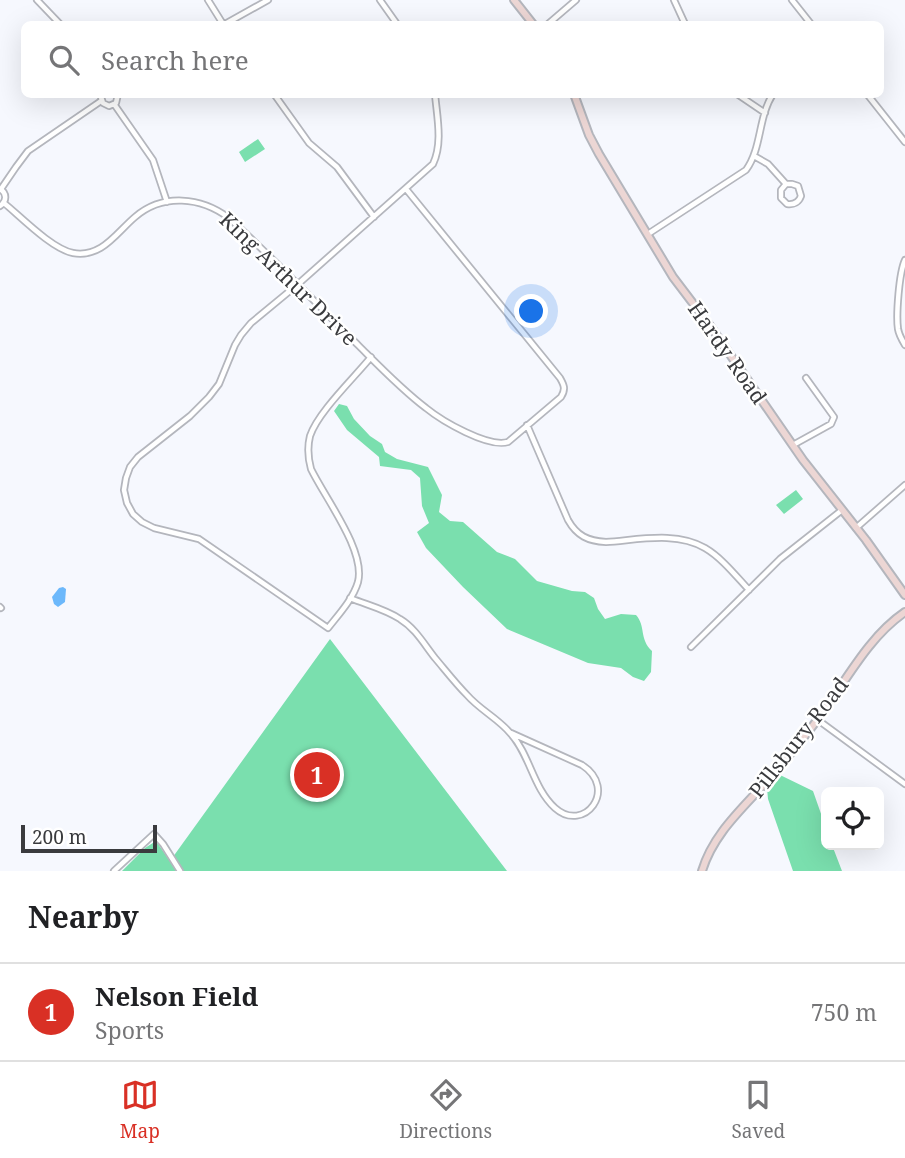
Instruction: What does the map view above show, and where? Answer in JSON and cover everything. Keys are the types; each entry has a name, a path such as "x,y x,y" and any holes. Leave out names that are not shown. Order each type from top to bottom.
{"street":[{"path":"37,0 57,21"},
{"path":"208,0 222,21"},
{"path":"230,21 268,0"},
{"path":"380,0 395,21"},
{"path":"514,0 531,21"},
{"path":"552,21 576,0"},
{"path":"674,0 684,21"},
{"path":"792,0 809,21"},
{"path":"101,98 107,106 114,104 117,98"},
{"path":"277,98 309,143 337,167 374,217"},
{"path":"371,357 316,423 308,448 311,469 358,560 358,581 350,598 328,628 199,539 153,528 135,517 128,506 124,490 125,478 133,463 209,397 219,384 241,335 251,323 426,172 438,149 435,98"},
{"name":"Hardy Road","path":"576,98 594,145 673,277 711,327 770,415 905,595"},
{"path":"743,98 765,113"},
{"path":"647,235 742,174 754,156 771,98"},
{"path":"870,98 905,142"},
{"path":"2,204 6,195 1,189 29,151 101,101"},
{"path":"114,104 153,160 167,202"},
{"path":"754,156 768,164 786,184 794,184 800,190 800,198 795,204 787,204 781,198 781,190 786,184"},
{"path":"406,190 565,387 561,397 527,425 573,529 581,537 596,542 671,538 687,541 715,555 750,590"},
{"name":"King Arthur Drive","path":"2,204 57,246 71,253 84,254 103,247 140,214 167,202 190,201 206,204 237,225 371,357 439,418 497,444 508,442 527,425"},
{"path":"905,260 901,276 898,321 899,333 905,345"},
{"path":"793,445 831,424 834,417 806,378"},
{"path":"856,528 905,485"},
{"path":"691,647 780,559 842,510"},
{"path":"350,598 391,613 409,625 478,707 511,733 582,765 591,772 597,780 598,791 593,806 574,816 555,808 511,733"},
{"name":"Pillsbury Road","path":"702,871 713,843 726,826 818,720 878,636 905,612"},
{"path":"818,720 905,784"},
{"path":"114,871 154,834 180,871"}],"green space":[{"path":"258,139 265,149 245,162 239,152"},
{"path":"339,404 347,406 354,419 382,444 385,452 397,459 428,467 442,495 439,512 450,521 463,522 497,552 515,559 537,581 585,592 594,598 605,619 621,614 636,615 645,642 652,651 651,672 644,681 621,668 588,663 507,629 426,548 417,532 429,523 422,506 420,478 411,470 380,466 379,457 347,430 334,411"},
{"path":"796,490 803,499 784,514 776,505"},
{"path":"330,639 507,871 122,871 156,841 170,861"},
{"path":"778,774 813,791 821,814 821,850 834,850 842,871 793,871 768,799 767,788"}],"water":[{"path":"63,587 66,589 65,602 58,607 52,597"}],"place":[{"name":"Nelson Field","path":"317,775"}]}
